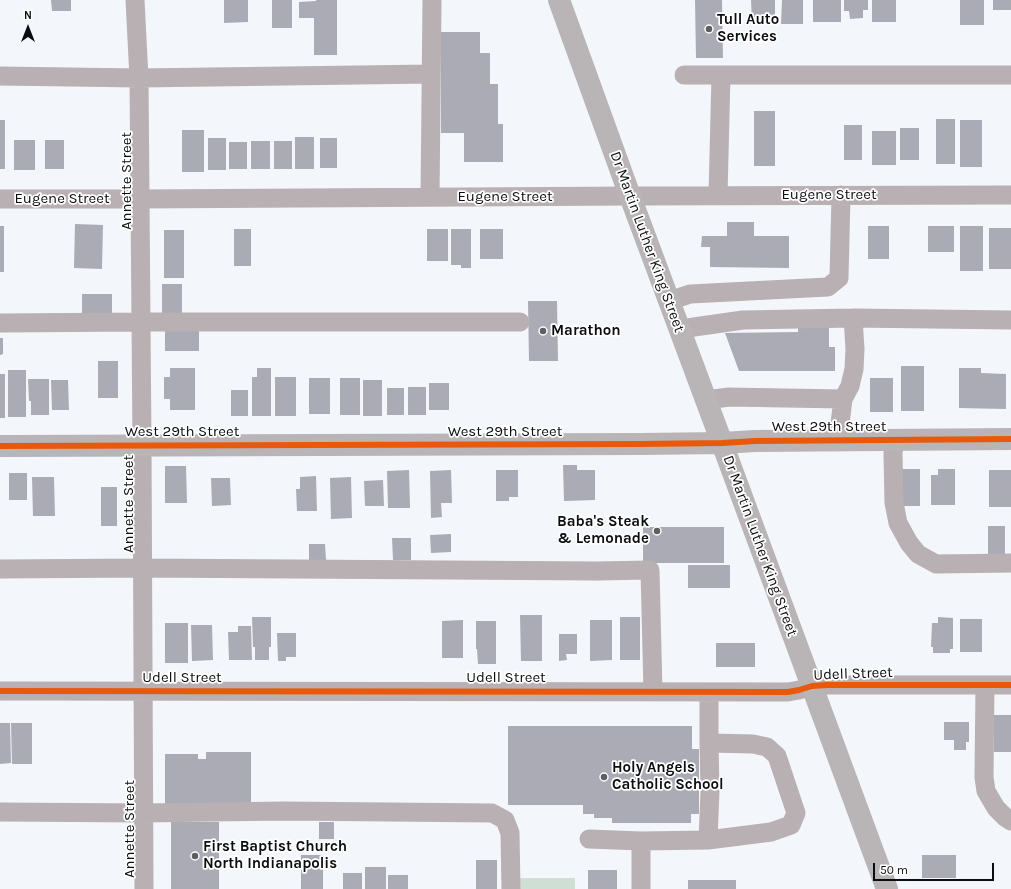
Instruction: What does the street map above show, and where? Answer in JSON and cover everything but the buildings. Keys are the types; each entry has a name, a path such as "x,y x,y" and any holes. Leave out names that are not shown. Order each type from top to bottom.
{"main road":[{"name":"Dr Martin Luther King Street","path":"559,0 886,889"},
{"name":"West 29th Street","path":"0,446 523,445 1011,439"}],"street":[{"name":"Annette Street","path":"135,0 139,78 144,889"},
{"path":"430,197 432,0"},
{"path":"0,76 139,78 431,74"},
{"path":"684,75 1011,75"},
{"path":"718,196 721,75"},
{"path":"669,301 690,294 828,287 839,278 841,195"},
{"name":"Eugene Street","path":"0,199 1011,195"},
{"path":"680,329 743,320 853,318 1011,320"},
{"path":"838,440 844,399 850,386 854,369 855,349 853,318"},
{"path":"0,324 140,322 520,322"},
{"path":"706,400 729,397 844,399"},
{"path":"894,440 894,503 898,524 908,543 918,554 936,564 1011,564"},
{"path":"0,569 142,568 598,571 650,570 653,692"},
{"name":"Udell Street","path":"0,691 788,692 812,686 1011,684"},
{"path":"985,685 984,777 986,791 996,808 1011,821"},
{"path":"708,840 710,791 709,692"},
{"path":"589,839 641,841 708,840 771,832 791,824 796,813 776,756 767,747 753,744 709,743"},
{"path":"0,812 143,813 285,811 492,813 505,820 510,833 511,889"},
{"path":"641,841 641,889"}],"green space":[{"path":"520,878 575,878 575,889 520,889"}],"cycle path":[{"path":"0,446 640,444 755,441 1011,439"},
{"path":"0,691 788,692 812,686 827,685 1011,685"}],"place":[{"name":"Tull Auto Services","path":"709,29"},
{"name":"Marathon","path":"543,331"},
{"name":"Baba's Steak & Lemonade","path":"657,531"},
{"name":"Holy Angels Catholic School","path":"604,777"},
{"name":"First Baptist Church North Indianapolis","path":"195,856"}]}
